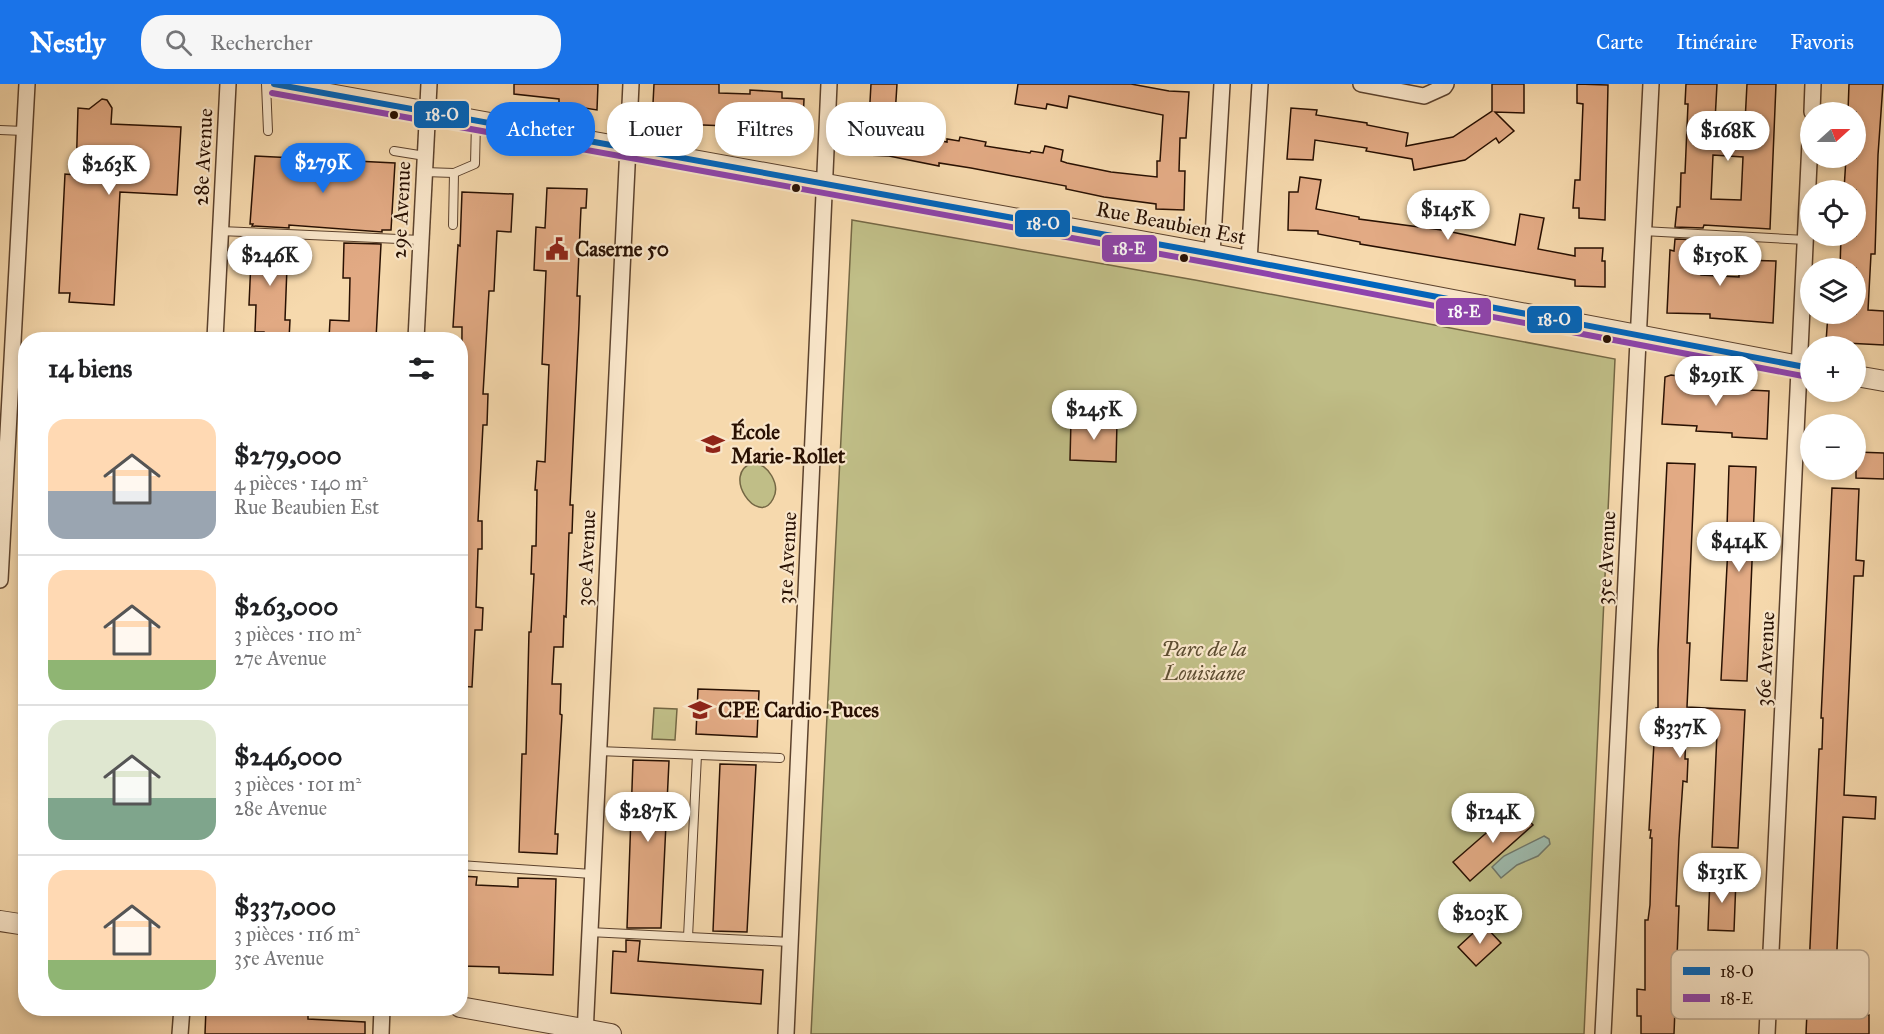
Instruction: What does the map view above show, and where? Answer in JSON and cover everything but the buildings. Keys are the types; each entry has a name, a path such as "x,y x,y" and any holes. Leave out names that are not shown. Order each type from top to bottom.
{"street":[{"path":"0,580 27,84"},
{"name":"28e Avenue","path":"215,332 228,84"},
{"name":"Rue Beaubien Est","path":"274,84 607,145"},
{"name":"29e Avenue","path":"416,332 429,84"},
{"name":"30e Avenue","path":"630,102 631,84"},
{"name":"31e Avenue","path":"786,1034 829,84"},
{"path":"1212,254 1222,84"},
{"path":"1249,261 1260,84"},
{"path":"1361,84 1424,96 1446,84"},
{"name":"35e Avenue","path":"1603,1034 1651,84"},
{"path":"1812,102 1813,84"},
{"name":"30e Avenue","path":"585,1032 627,156"},
{"name":"Rue Beaubien Est","path":"668,156 1212,254 1800,366"},
{"name":"36e Avenue","path":"1805,336 1806,246"},
{"path":"1866,378 1884,381"},
{"name":"36e Avenue","path":"1772,950 1803,402"},
{"path":"0,921 18,924"},
{"path":"468,1009 585,1032 611,1034"},
{"path":"180,1034 181,1016"},
{"path":"381,1034 382,1016"},
{"name":"36e Avenue","path":"1767,1034 1768,1019"}],"lane":[{"path":"266,84 268,131"},
{"path":"424,172 454,173 475,164 476,121"},
{"path":"0,130 24,131"},
{"path":"394,151 425,156"},
{"path":"453,225 454,173"},
{"path":"220,231 421,240"},
{"path":"1643,231 1800,240"},
{"path":"598,751 780,758"},
{"path":"688,937 697,755"},
{"path":"468,866 592,874"},
{"path":"589,932 790,942"}],"green space":[{"name":"Parc de la Louisiane","path":"852,220 1195,280 1615,359 1584,1034 811,1034"},
{"path":"753,463 764,467 774,481 775,493 766,506 759,507 751,503 741,486 740,477 744,469"},
{"path":"654,708 677,709 675,740 652,739"}],"shaded area":[{"path":"1544,836 1549,839 1550,844 1538,856 1517,865 1501,878 1492,867 1504,856"}],"transit line":[{"name":"18-O","path":"274,84 1212,254 1800,366"},
{"name":"18-E","path":"272,93 1210,263 1800,375"}],"place":[{"name":"Caserne 50","path":"557,249"},
{"name":"École Marie-Rollet","path":"713,444"},
{"name":"CPE Cardio-Puces","path":"700,710"}]}
